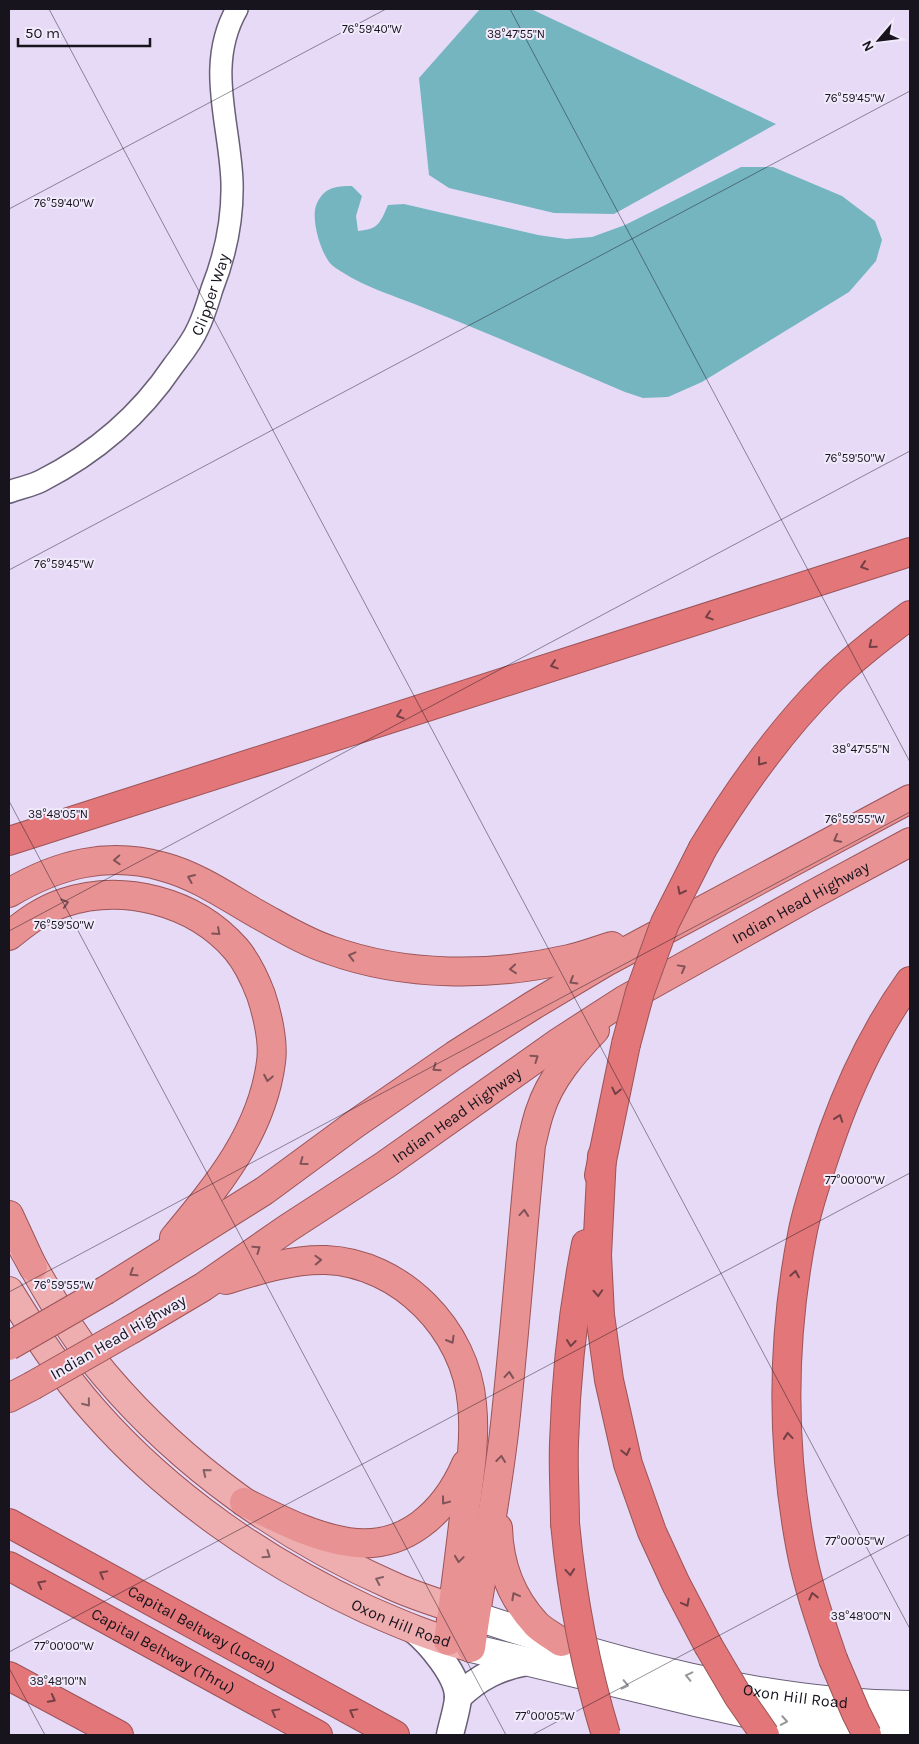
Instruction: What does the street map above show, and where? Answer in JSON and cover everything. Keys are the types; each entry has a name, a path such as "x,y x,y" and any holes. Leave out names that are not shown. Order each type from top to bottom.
{"highway":[{"path":"9,841 910,552"},
{"path":"606,1735 582,1648 571,1583 565,1524 563,1445 567,1374 577,1292 602,1156 626,1044 640,992 665,923 702,848 736,794 790,725 828,683 876,641 910,615"},
{"path":"9,1346 106,1290 264,1190 417,1082 532,1006 604,963 910,799"},
{"name":"Indian Head Highway","path":"9,1398 203,1287 288,1228 385,1165 558,1042 624,1000 800,901 910,842"},
{"path":"9,893 28,882 62,868 90,862 126,860 165,867 201,882 286,930 329,950 377,962 428,971 471,972 513,969 570,959 678,924"},
{"path":"9,936 33,917 63,903 101,894 137,896 172,904 206,922 236,949 255,980 268,1015 272,1060 264,1097 247,1139 227,1171 160,1255"},
{"path":"867,1735 833,1659 815,1605 801,1550 792,1486 786,1420 786,1351 793,1287 803,1228 820,1170 848,1094 870,1046 908,986"},
{"path":"464,1612 496,1494 505,1424 531,1145 540,1109 555,1079 570,1058 624,1000"},
{"path":"602,1156 596,1256 600,1315 612,1390 628,1464 652,1532 676,1584 708,1645 738,1696 765,1735"},
{"path":"9,1215 34,1267"},
{"path":"203,1287 265,1268 297,1261 326,1260 354,1264 381,1274 410,1292 433,1313 452,1341 463,1366 472,1403 464,1612 460,1645"},
{"path":"244,1502 296,1526 338,1540 370,1543 394,1538 406,1534 429,1519 446,1499 460,1479 467,1462 472,1441"},
{"path":"496,1494 498,1534 508,1584 519,1604 537,1625 561,1642"},
{"name":"Capital Beltway (Local)","path":"9,1522 396,1735"},
{"name":"Capital Beltway (Thru)","path":"9,1566 318,1735"},
{"path":"9,1676 119,1735"}],"main road":[{"path":"9,1225 76,1336 104,1374 175,1446 244,1502"},
{"name":"Oxon Hill Road","path":"9,1291 64,1374 95,1412 130,1448 177,1490 226,1528 272,1559 330,1592 413,1629 460,1645 527,1662 781,1721 838,1728 910,1732"},
{"name":"Oxon Hill Road","path":"244,1502 336,1559 394,1587 464,1612 561,1642 668,1671 770,1693 840,1702 910,1705"}],"street":[{"name":"Clipper Way","path":"9,492 40,481 91,451 112,435 157,391 198,330 220,269 228,230 232,184 220,71 223,44 237,9"},
{"path":"413,1629 445,1663 453,1680 454,1717"},
{"path":"454,1717 471,1684 498,1669 527,1662"}],"shaded area":[{"path":"480,9 531,9 776,124 614,214 554,213 449,188 429,175 419,78"},
{"path":"741,167 773,167 842,196 875,221 882,240 876,261 849,292 702,382 668,397 643,398 625,392 361,283 333,266 326,258 315,225 315,209 320,198 332,188 352,186 362,196 356,216 358,231 375,227 388,205 404,204 538,235 566,239 592,237 625,225"}]}
